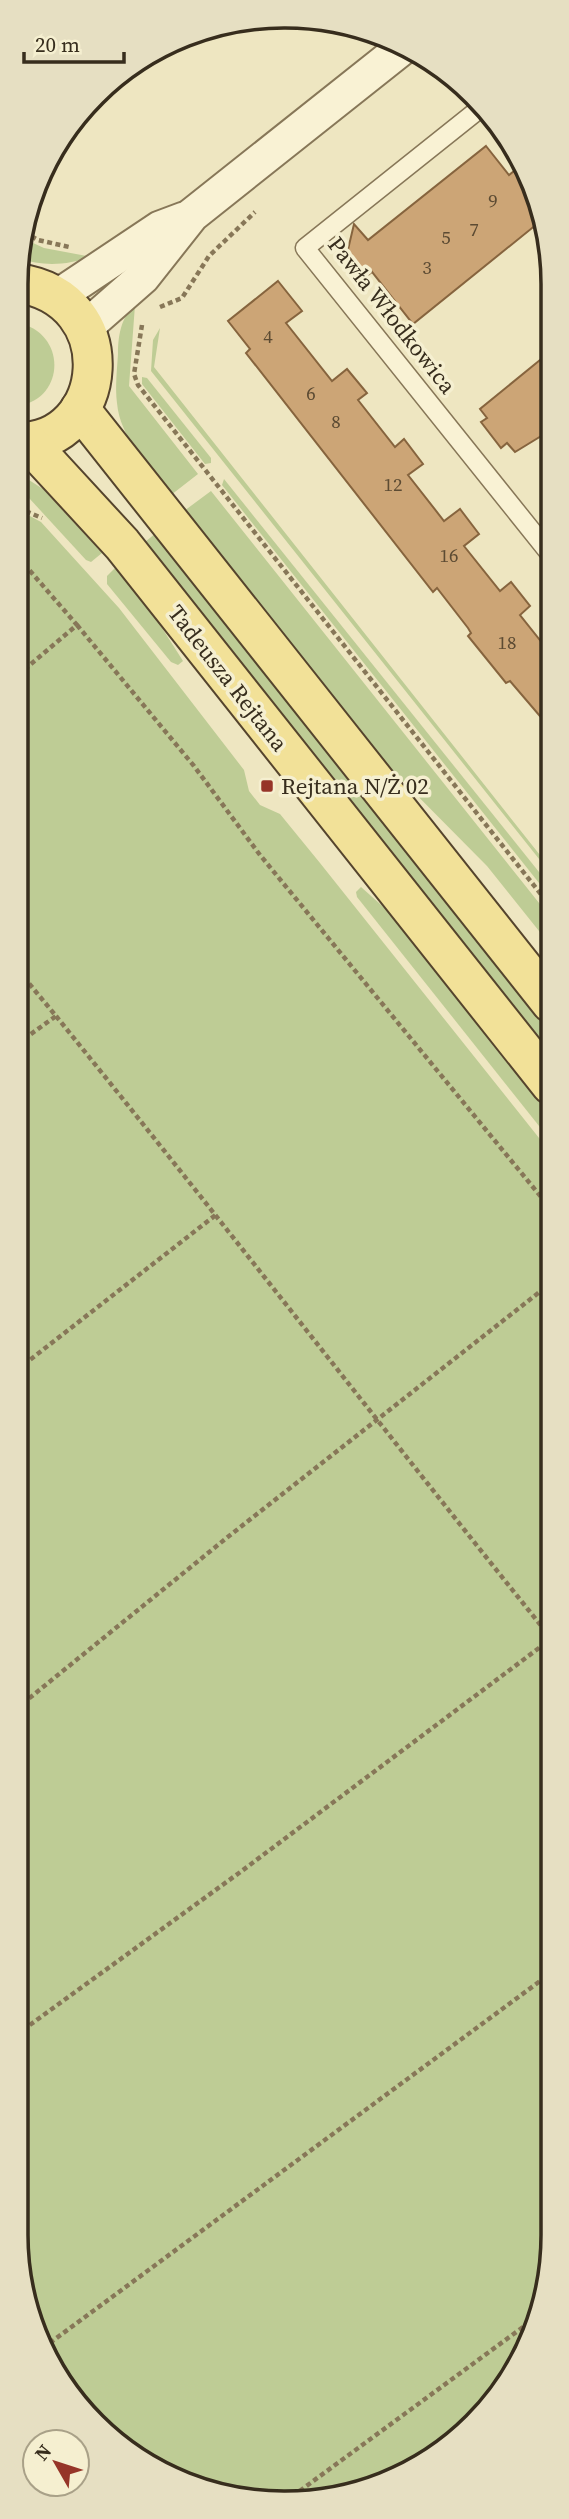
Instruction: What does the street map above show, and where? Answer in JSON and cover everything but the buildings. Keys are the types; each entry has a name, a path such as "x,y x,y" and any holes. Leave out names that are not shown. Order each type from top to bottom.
{"main road":[{"path":"28,285 40,287 58,296 74,309 86,327 93,354 92,383 80,409 57,430 28,440"},
{"path":"80,409 541,990"},
{"name":"Tadeusza Rejtana","path":"28,447 122,544 541,1072"}],"street":[{"path":"86,327 142,276 192,215 397,53"},
{"path":"58,296 160,228 192,215"}],"lane":[{"name":"Pawła Włodkowica","path":"475,113 305,248 541,543"}],"path":[{"path":"152,309 175,303 182,298 209,256 262,205"},
{"path":"32,237 77,248"},
{"path":"143,315 134,374 138,385 541,893"},
{"path":"28,512 42,517"},
{"path":"28,569 194,766 260,855 541,1197"},
{"path":"28,667 77,625"},
{"path":"28,982 217,1214 375,1419 541,1626"},
{"path":"28,1036 56,1016"},
{"path":"28,1361 217,1214"},
{"path":"28,1699 375,1419 541,1291"},
{"path":"28,2026 239,1873 541,1646"},
{"path":"51,2342 541,1980"},
{"path":"301,2490 523,2327"}],"green space":[{"path":"32,242 44,248 92,257 55,264 29,261"},
{"path":"135,305 129,386 198,474 171,495 137,452 119,416 116,391 119,340 123,321"},
{"path":"28,327 45,339 52,351 54,365 52,379 45,391 28,403"},
{"path":"160,328 154,367 541,856 541,861 151,371 153,340"},
{"path":"142,377 147,378 211,458 211,463 205,464 142,384"},
{"path":"28,479 43,489 102,553 91,562 86,560 28,497"},
{"path":"224,479 541,875 541,885 222,485"},
{"path":"211,491 541,905 541,934 487,866 383,761 184,511"},
{"path":"28,515 41,522 119,608 244,770 249,791 260,805 280,814 541,1140 541,2234 536,2285 515,2348 488,2391 466,2416 441,2438 398,2465 335,2486 284,2491 234,2486 186,2471 156,2457 115,2427 81,2391 62,2363 42,2317 30,2268"},
{"path":"156,533 541,1021 541,1042 148,546 145,542"},
{"path":"115,568 143,598 183,661 178,665 171,662 107,584 107,576"},
{"path":"361,887 398,920 541,1101 541,1128 357,897 356,892"}],"place":[{"name":"Rejtana N/Ż 02","path":"267,786"}]}
